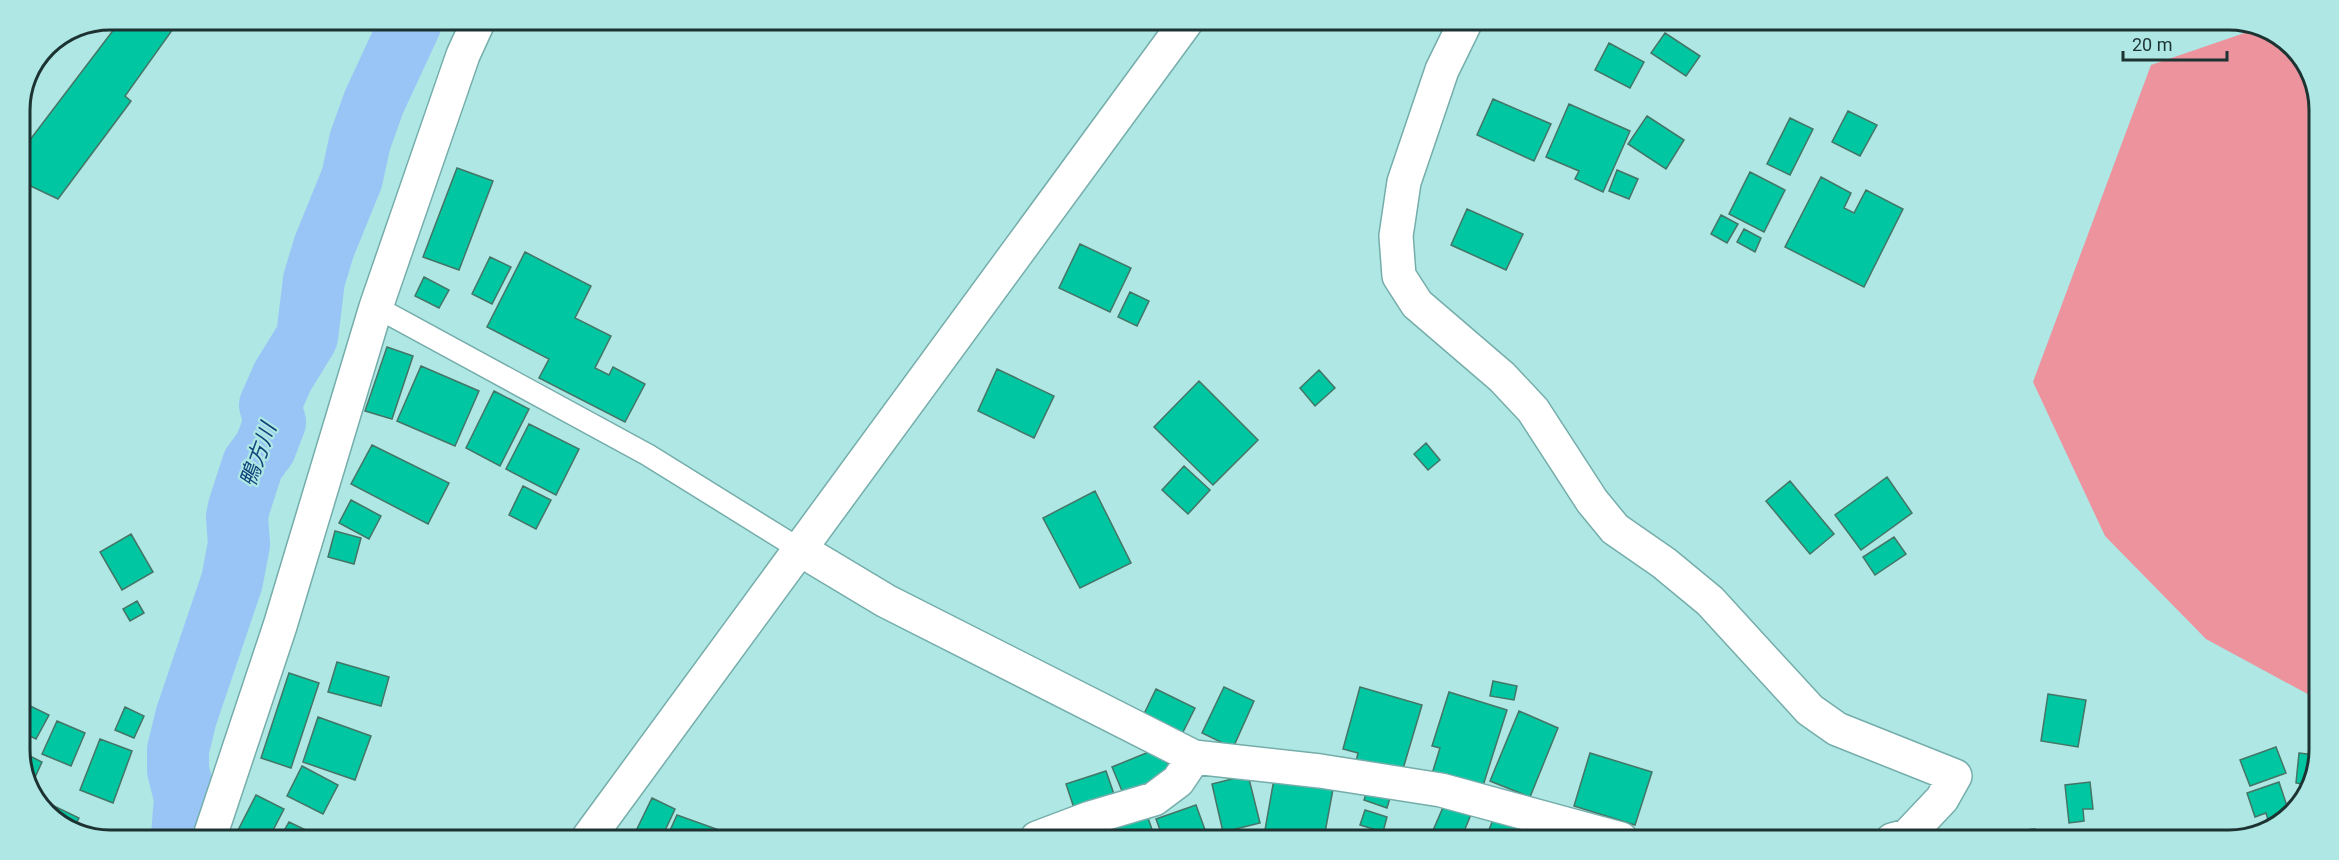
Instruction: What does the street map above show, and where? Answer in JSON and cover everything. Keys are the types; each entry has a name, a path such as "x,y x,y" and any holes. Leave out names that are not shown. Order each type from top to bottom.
{"street":[{"path":"212,830 280,626 376,307 463,55 474,30"},
{"path":"595,830 1180,30"},
{"path":"1462,30 1442,70 1404,182 1396,236 1399,276 1418,304 1502,377 1533,410 1592,501 1615,529 1664,563 1710,600 1810,710 1838,729 1955,776 1942,800 1913,830"},
{"path":"801,550 886,601 1194,757 1320,771 1441,790 1588,830"},
{"path":"1058,830 1154,799 1178,781 1194,757"}],"lane":[{"path":"376,307 648,455 801,550"}],"shaded area":[{"path":"2247,32 2264,38 2282,50 2292,61 2305,84 2309,105 2309,695 2206,639 2105,536 2033,382 2151,65"}],"building":[{"path":"113,30 172,30 125,96 131,101 58,199 30,186 30,140"},
{"path":"1665,33 1700,56 1686,76 1651,53"},
{"path":"1609,43 1644,62 1630,88 1595,70"},
{"path":"1493,99 1551,124 1534,161 1477,135"},
{"path":"1569,104 1630,131 1603,192 1575,179 1579,171 1546,157"},
{"path":"1848,111 1877,125 1860,156 1832,142"},
{"path":"1647,116 1684,140 1666,169 1628,144"},
{"path":"1790,118 1813,129 1790,175 1767,164"},
{"path":"457,168 493,181 459,270 423,257"},
{"path":"1617,170 1638,179 1629,199 1609,191"},
{"path":"1750,172 1785,190 1764,232 1729,214"},
{"path":"1821,177 1851,193 1844,208 1854,213 1866,190 1903,209 1864,287 1785,247"},
{"path":"1467,209 1523,234 1506,270 1451,245"},
{"path":"1721,215 1738,224 1727,243 1711,234"},
{"path":"1744,229 1761,238 1755,252 1737,242"},
{"path":"1080,244 1131,268 1110,312 1059,288"},
{"path":"525,252 591,286 575,318 611,336 595,368 609,375 613,367 645,384 625,422 539,378 549,359 487,327"},
{"path":"490,257 511,267 492,304 472,294"},
{"path":"424,277 449,290 439,308 415,296"},
{"path":"1130,292 1149,301 1137,326 1118,317"},
{"path":"387,347 413,356 392,419 365,411"},
{"path":"421,366 479,391 455,446 397,421"},
{"path":"997,369 1054,396 1034,438 978,411"},
{"path":"1319,370 1335,388 1315,406 1300,388"},
{"path":"1199,381 1258,440 1213,485 1154,427"},
{"path":"494,391 529,409 500,466 466,448"},
{"path":"529,424 579,449 556,495 506,469"},
{"path":"1426,443 1440,460 1428,470 1414,454"},
{"path":"372,445 449,483 428,524 351,484"},
{"path":"1184,466 1210,490 1188,514 1162,490"},
{"path":"1887,477 1912,513 1861,550 1835,515"},
{"path":"1790,481 1834,534 1810,554 1766,501"},
{"path":"523,486 551,500 536,529 509,515"},
{"path":"1095,491 1131,563 1080,588 1043,518"},
{"path":"351,500 381,516 369,539 339,523"},
{"path":"335,531 361,538 354,564 328,557"},
{"path":"131,534 153,572 122,590 100,552"},
{"path":"1894,537 1906,554 1875,575 1863,557"},
{"path":"137,601 144,613 130,621 123,609"},
{"path":"337,662 389,677 381,706 328,692"},
{"path":"289,673 319,683 291,768 261,758"},
{"path":"1493,681 1517,686 1514,700 1490,696"},
{"path":"1224,687 1254,701 1233,748 1202,733"},
{"path":"1360,687 1422,705 1400,779 1355,766 1358,753 1343,749"},
{"path":"1156,689 1195,708 1182,734 1144,714"},
{"path":"1449,692 1507,710 1481,792 1431,777 1440,748 1432,746"},
{"path":"2048,694 2086,700 2078,747 2041,741"},
{"path":"30,706 49,715 36,739 30,736"},
{"path":"125,707 144,716 134,738 115,730"},
{"path":"1519,711 1558,728 1530,797 1490,781"},
{"path":"318,717 371,736 355,780 303,762"},
{"path":"57,721 85,733 71,766 42,754"},
{"path":"100,739 132,751 113,803 80,790"},
{"path":"1161,747 1174,778 1125,798 1112,767"},
{"path":"2276,747 2286,773 2250,786 2240,760"},
{"path":"1590,753 1652,772 1635,825 1574,806"},
{"path":"2299,753 2309,754 2305,776 2301,784 2296,783"},
{"path":"30,756 42,762 35,778"},
{"path":"302,766 338,785 323,814 287,796"},
{"path":"1106,771 1115,797 1075,811 1066,784"},
{"path":"1248,775 1260,823 1223,830 1212,784"},
{"path":"1274,779 1333,789 1325,830 1265,830"},
{"path":"2090,782 2093,809 2083,809 2084,821 2069,823 2065,785"},
{"path":"2279,782 2287,806 2268,820 2266,813 2255,817 2247,793"},
{"path":"1369,784 1392,791 1387,808 1364,800"},
{"path":"256,795 284,809 273,830 238,830"},
{"path":"1448,796 1474,807 1465,830 1433,830"},
{"path":"652,798 675,809 665,830 636,830"},
{"path":"51,805 79,818 77,822 87,827 66,817"},
{"path":"1196,805 1205,830 1160,830 1156,819"},
{"path":"1365,810 1387,817 1384,830 1360,825"},
{"path":"1497,810 1540,826 1538,830 1489,830"},
{"path":"1146,812 1152,830 1116,830 1113,822"},
{"path":"677,815 719,830 670,830"},
{"path":"289,822 306,830 284,830"}],"waterway":[{"name":"鴨方川","path":"182,830 185,798 178,770 178,750 186,717 232,581 239,544 237,517 239,507 253,464 265,448 275,422 270,405 283,376 307,337 314,280 324,247 352,178 360,141 374,102 407,30"}]}
